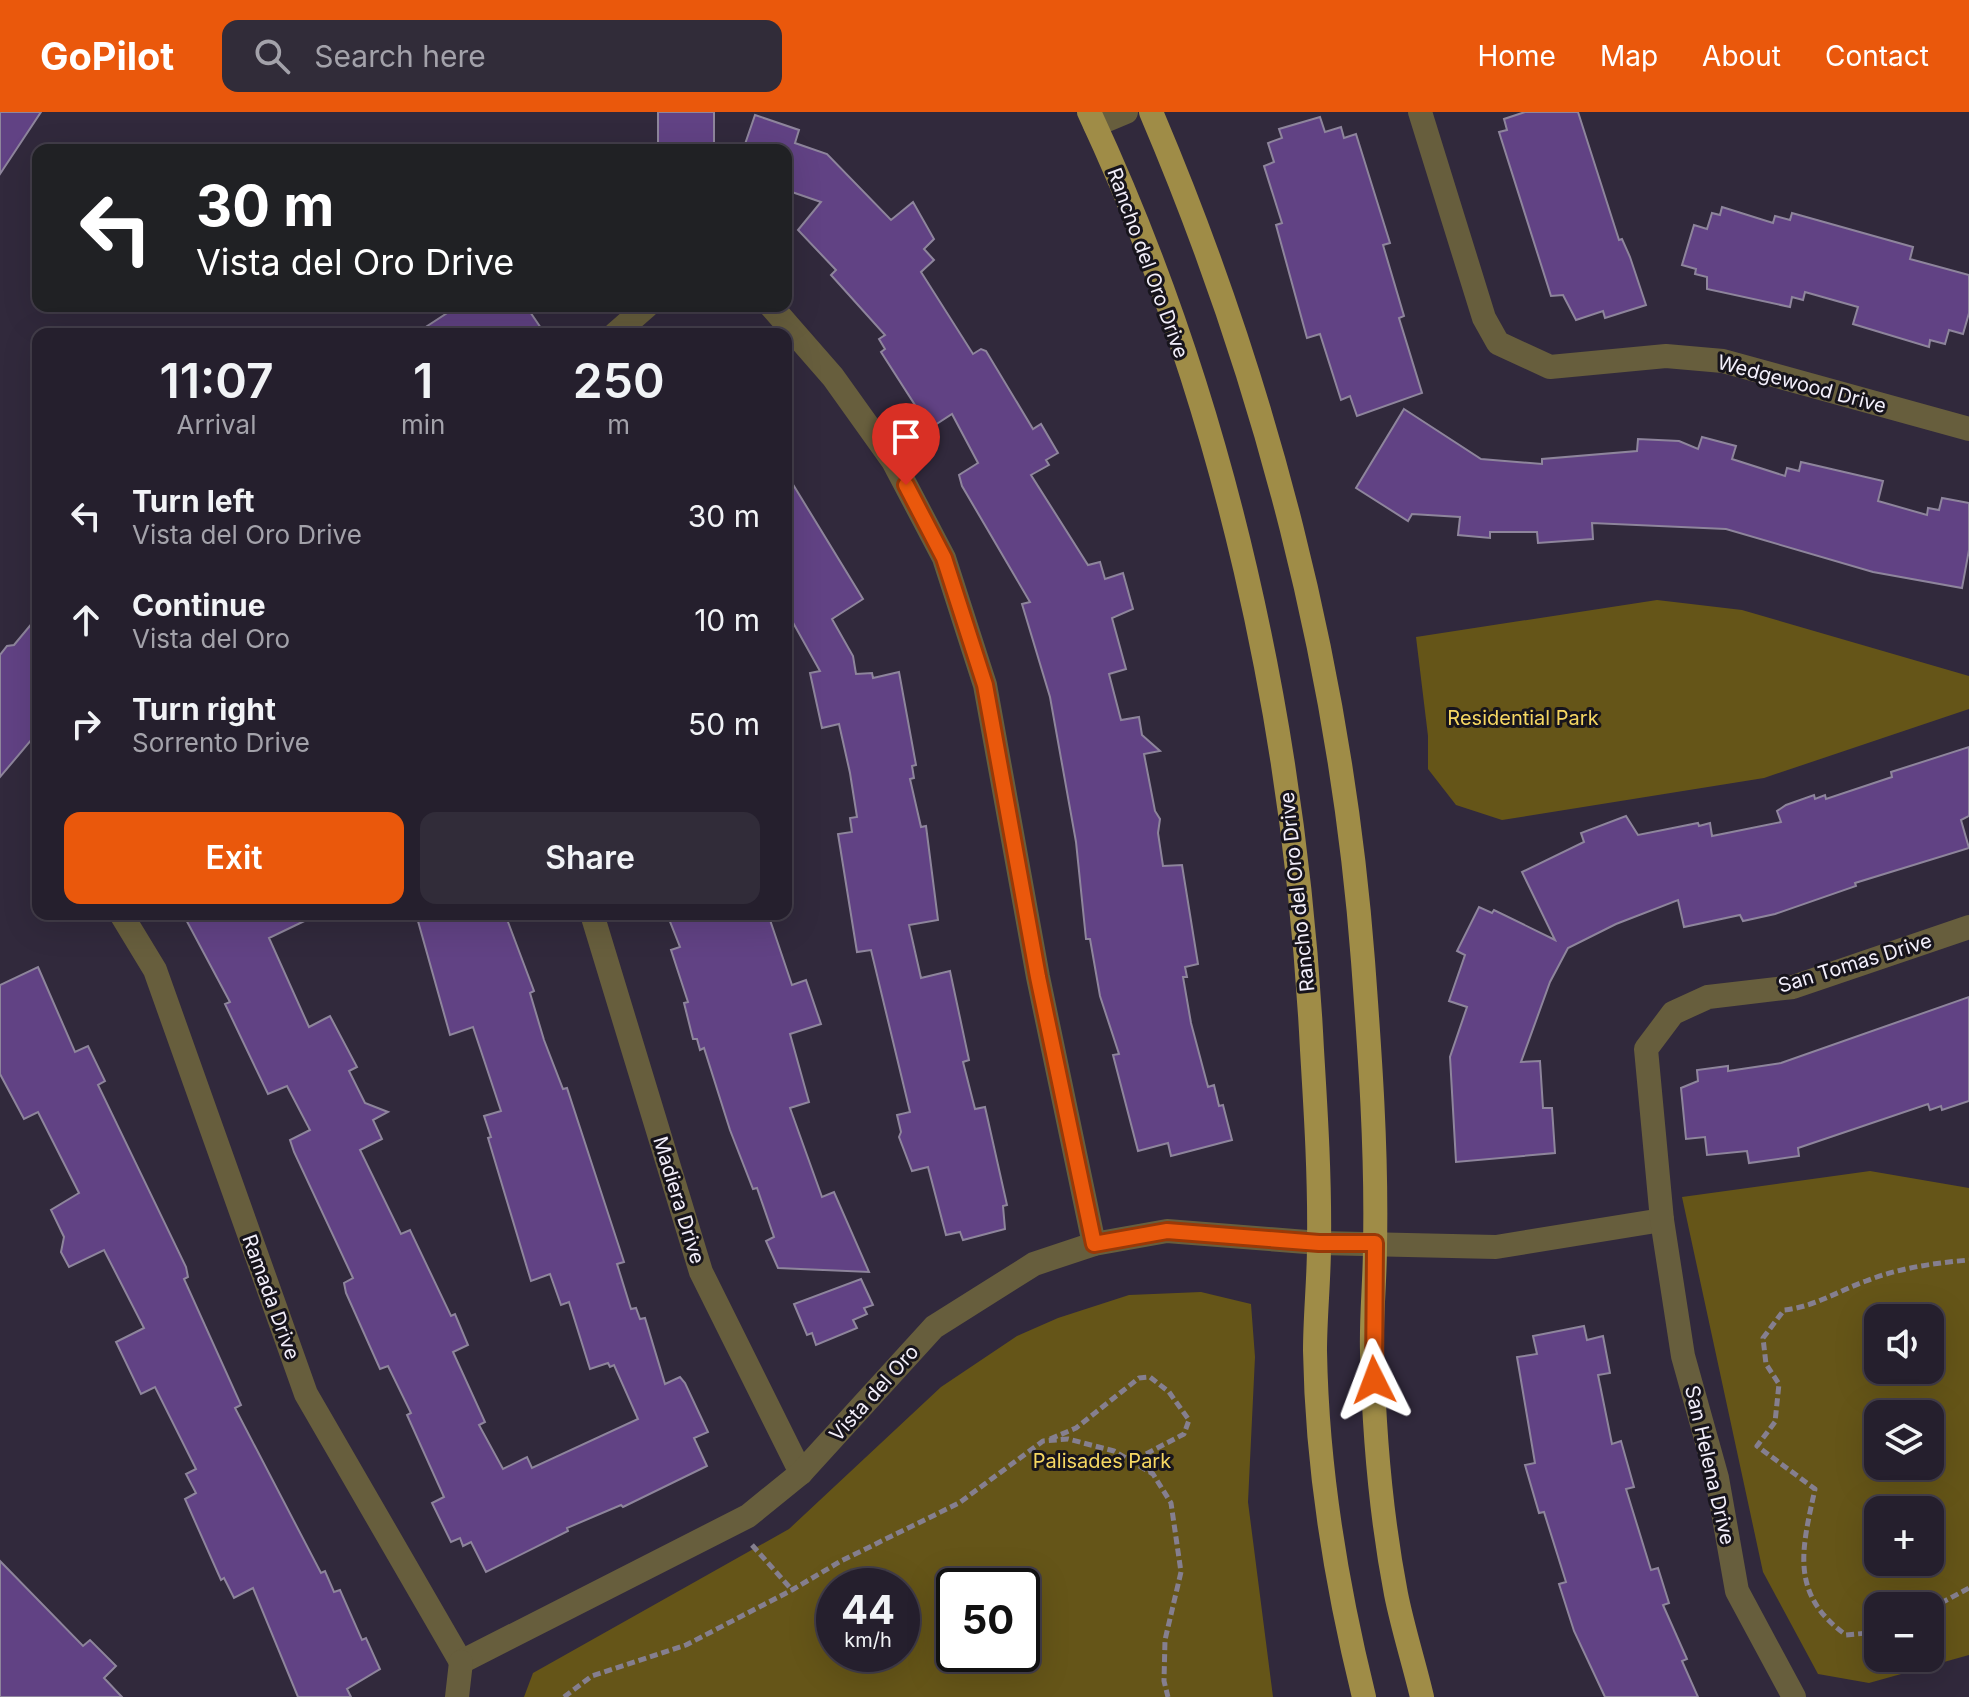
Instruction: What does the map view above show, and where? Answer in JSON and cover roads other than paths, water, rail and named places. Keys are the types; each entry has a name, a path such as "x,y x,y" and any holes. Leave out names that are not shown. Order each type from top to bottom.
{"main road":[{"path":"1151,112 1203,237 1234,328 1305,586 1329,699 1363,957 1375,1243 1372,1351 1383,1497 1396,1594 1422,1697"},
{"name":"Rancho del Oro Drive","path":"1092,119 1150,257 1210,444 1251,599 1276,723 1307,962 1319,1243 1315,1352 1327,1503 1341,1605 1364,1697"}],"street":[{"path":"1092,119 1126,112"},
{"name":"Wedgewood Drive","path":"1420,112 1484,318 1498,343 1550,367 1666,356 1723,361 1969,429"},
{"path":"622,328 640,312"},
{"path":"776,312 790,328"},
{"path":"792,331 833,377 893,461 944,558 985,685 1038,977 1094,1244"},
{"name":"Ramada Drive","path":"125,920 155,970 306,1394 461,1662"},
{"name":"Madiera Drive","path":"594,920 701,1272 801,1473"},
{"name":"San Tomas Drive","path":"1662,1220 1646,1049 1673,1013 1708,997 1793,987 1969,927"},
{"name":"Vista del Oro","path":"461,1662 748,1516 801,1473 934,1327 1034,1264 1094,1244 1167,1231 1319,1243 1496,1247 1662,1220"},
{"name":"San Helena Drive","path":"1662,1220 1683,1356 1717,1478 1737,1591 1794,1697"},
{"path":"457,1697 461,1662"}],"park label":[{"name":"Residential Park","path":"1523,718"},
{"name":"Palisades Park","path":"1102,1461"}]}
